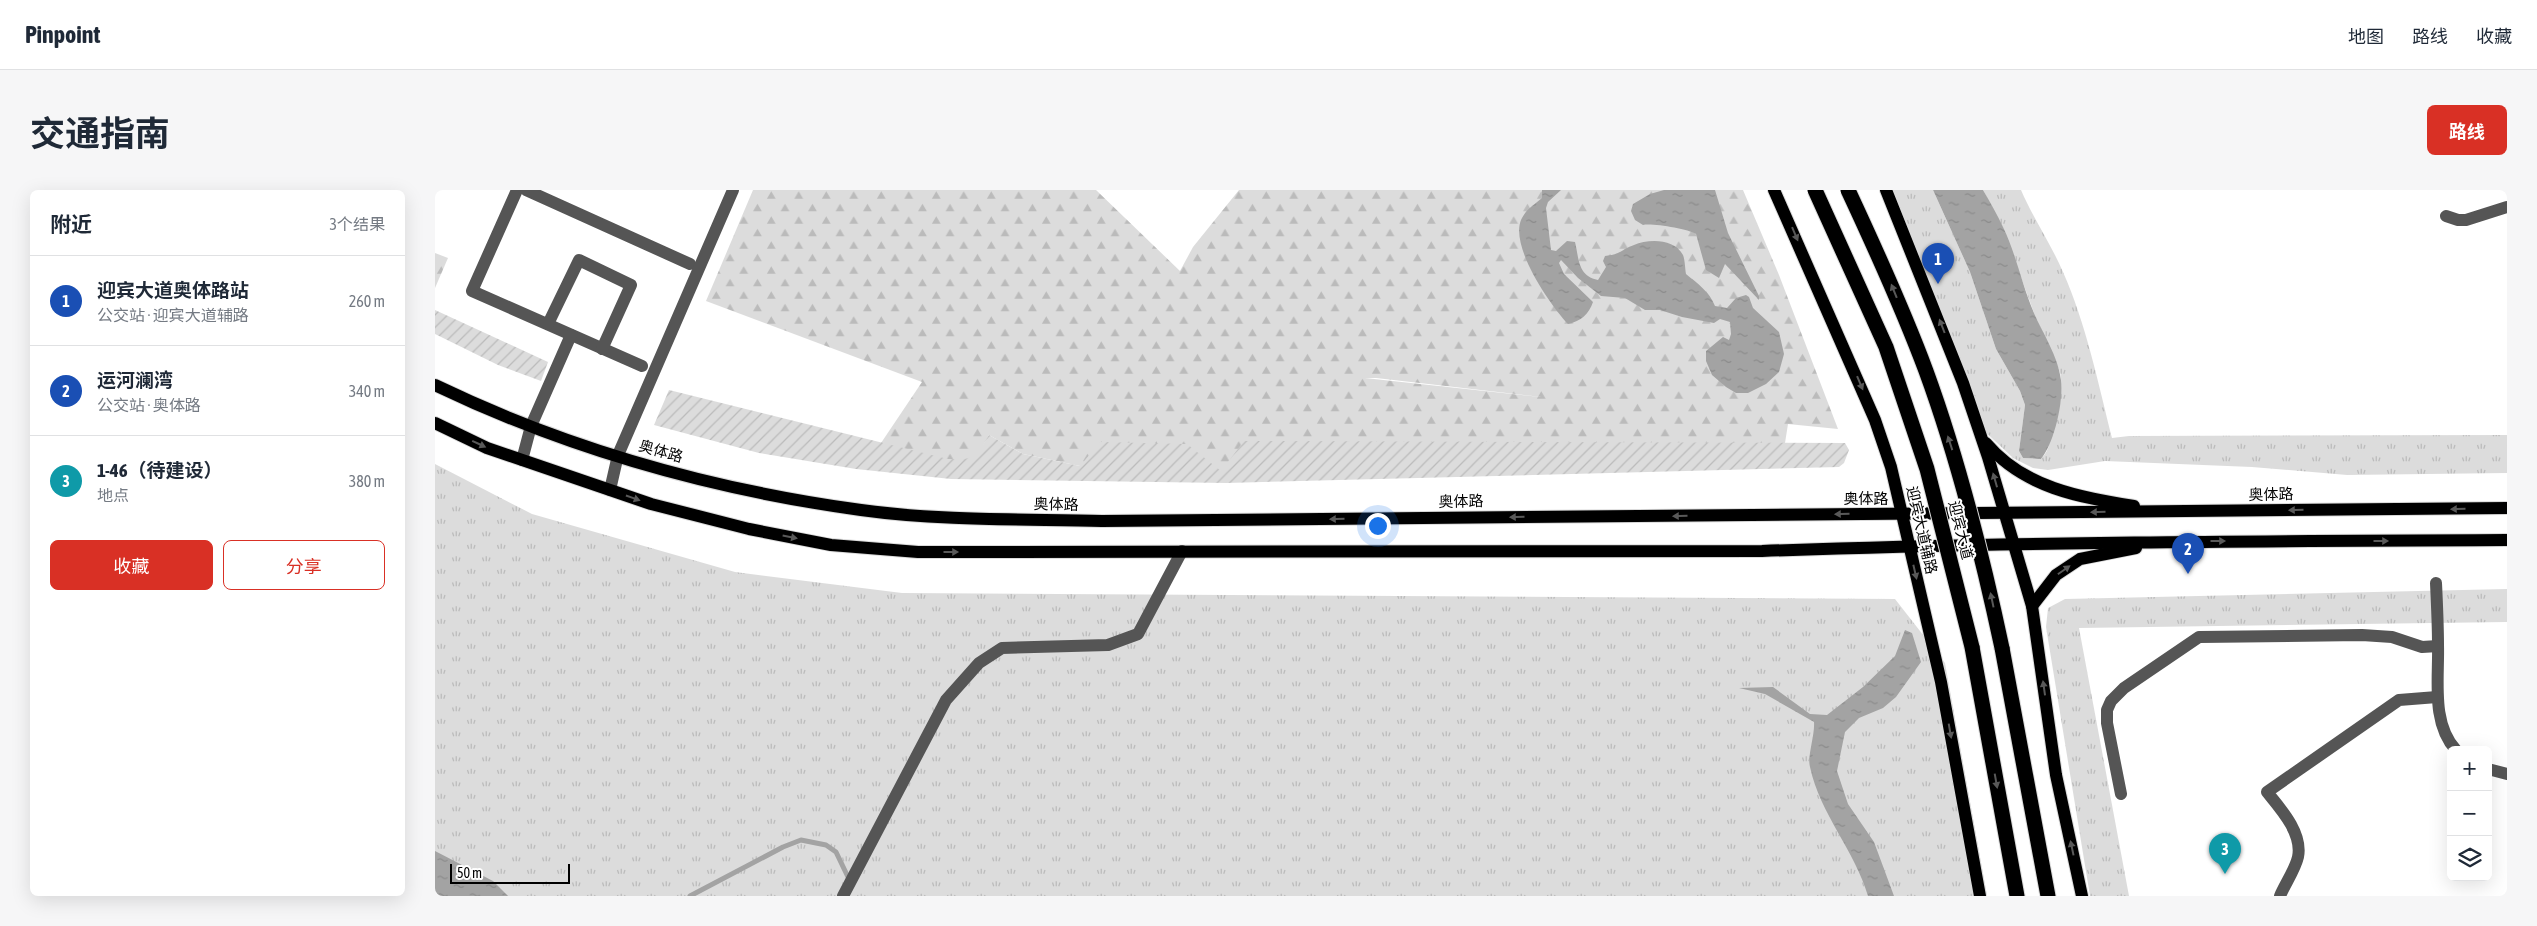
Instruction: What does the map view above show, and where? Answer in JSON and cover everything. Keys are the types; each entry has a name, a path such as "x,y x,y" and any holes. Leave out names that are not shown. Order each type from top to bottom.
{"highway":[{"name":"迎宾大道","path":"1815,190 1886,347 1927,469 1972,647 2017,896"},
{"name":"迎宾大道","path":"1849,190 1887,272 1926,372 1969,507 2002,648 2048,896"}],"main road":[{"name":"迎宾大道辅路","path":"1774,190 1875,420 1891,467 1941,682 1980,896"},
{"path":"1886,190 1937,314 1982,437 2032,606 2056,775 2082,896"},
{"name":"奥体路","path":"435,386 483,408 531,426 673,472 778,496 862,510 949,518 1110,521 2507,508"},
{"path":"435,424 487,448 651,504 749,529 831,546 918,552 1762,551 2014,544 2507,540"},
{"path":"1982,437 2000,460 2036,482 2078,497 2168,511"},
{"path":"2032,606 2057,576 2080,559 2170,542"}],"lane":[{"path":"517,190 472,291 642,366"},
{"path":"526,190 690,264"},
{"path":"610,490 619,455 733,190"},
{"path":"2446,216 2458,220 2466,220 2507,207"},
{"path":"548,324 579,260 631,284 602,349"},
{"path":"522,460 531,426 571,335"},
{"path":"843,896 946,700 979,663 1002,648 1108,645 1138,634 1182,551"},
{"path":"2436,583 2437,696 2443,728 2447,741 2452,746"},
{"path":"2121,794 2107,723 2107,710 2111,701 2124,688 2199,637 2362,635 2392,637 2422,647 2438,646"},
{"path":"2280,896 2298,857 2298,847 2293,828 2267,792 2399,700 2437,696"},
{"path":"2492,770 2507,774"}],"green space":[{"path":"753,190 1096,190 1180,271 1193,247 1239,190 1743,190 1779,275 1838,429 1788,424 1785,443 1221,471 1080,466 1023,454 989,435 978,453 969,459 945,459 881,443 922,382 706,301","holes":["1365,378 1376,378 1541,397"]},
{"path":"1883,190 1933,190 1970,272 1996,349 2020,391 2025,405 2019,451 2023,458 2041,459 2047,450 2060,403 2060,372 2034,313 2003,228 1983,190 2021,190 2053,251 2071,292 2085,333 2112,438 2129,436 2507,435 2507,473 2347,475 2252,467 2105,461 2048,470 2033,468 2013,458 1979,426"},
{"path":"435,253 448,258 435,288"},
{"path":"435,310 548,362 541,381 498,365 435,334"},
{"path":"669,390 948,459 964,459 973,456 981,448 989,435 1023,454 1080,466 1100,442 1187,444 1221,471 1244,441 1845,443 1849,450 1844,463 1839,467 1226,483 951,479 856,469 759,453 654,425"},
{"path":"435,464 532,514 735,572 902,593 1895,599 1945,663 1987,896 435,896"},
{"path":"2507,589 2507,622 2079,628 2129,896 2090,896 2046,627 2048,608 2065,599"}],"water":[{"path":"1542,190 1561,190 1548,202 1546,208 1551,250 1556,251 1567,241 1575,242 1578,260 1583,270 1591,278 1598,280 1606,267 1603,261 1605,256 1646,242 1660,241 1674,245 1683,255 1686,274 1706,292 1715,306 1727,308 1736,298 1746,295 1749,297 1753,308 1779,332 1784,354 1779,372 1766,384 1748,393 1736,393 1712,375 1706,361 1706,351 1723,337 1729,340 1731,334 1730,322 1720,319 1714,323 1682,317 1660,310 1645,310 1625,298 1601,296 1578,278 1561,260 1559,263 1564,274 1593,302 1584,316 1568,324 1542,290 1526,260 1521,245 1519,231 1521,220 1528,210 1542,198"},
{"path":"1664,190 1715,190 1728,233 1759,296 1759,300 1725,264 1719,278 1706,270 1696,234 1670,227 1643,225 1635,220 1631,211 1633,204 1650,194"},
{"path":"1933,190 1983,190 2008,237 2030,302 2057,362 2061,380 2061,399 2054,433 2041,459 2023,458 2019,451 2025,405 2020,391 1996,349 1970,272"},
{"path":"1905,630 1912,633 1921,662 1896,697 1883,708 1859,718 1845,732 1837,771 1848,804 1874,842 1894,896 1868,896 1855,863 1829,817 1815,784 1809,762 1814,722 1765,694 1739,688 1773,687 1810,714 1827,715 1863,687 1895,656"},
{"path":"435,851 493,881 508,896 435,896"}],"waterway":[{"path":"690,896 783,847 801,840 826,845 836,852 848,877"}],"place":[{"name":"迎宾大道奥体路站","path":"1938,284"},
{"name":"运河澜湾","path":"2188,574"},
{"name":"1-46（待建设）","path":"2225,874"}]}
